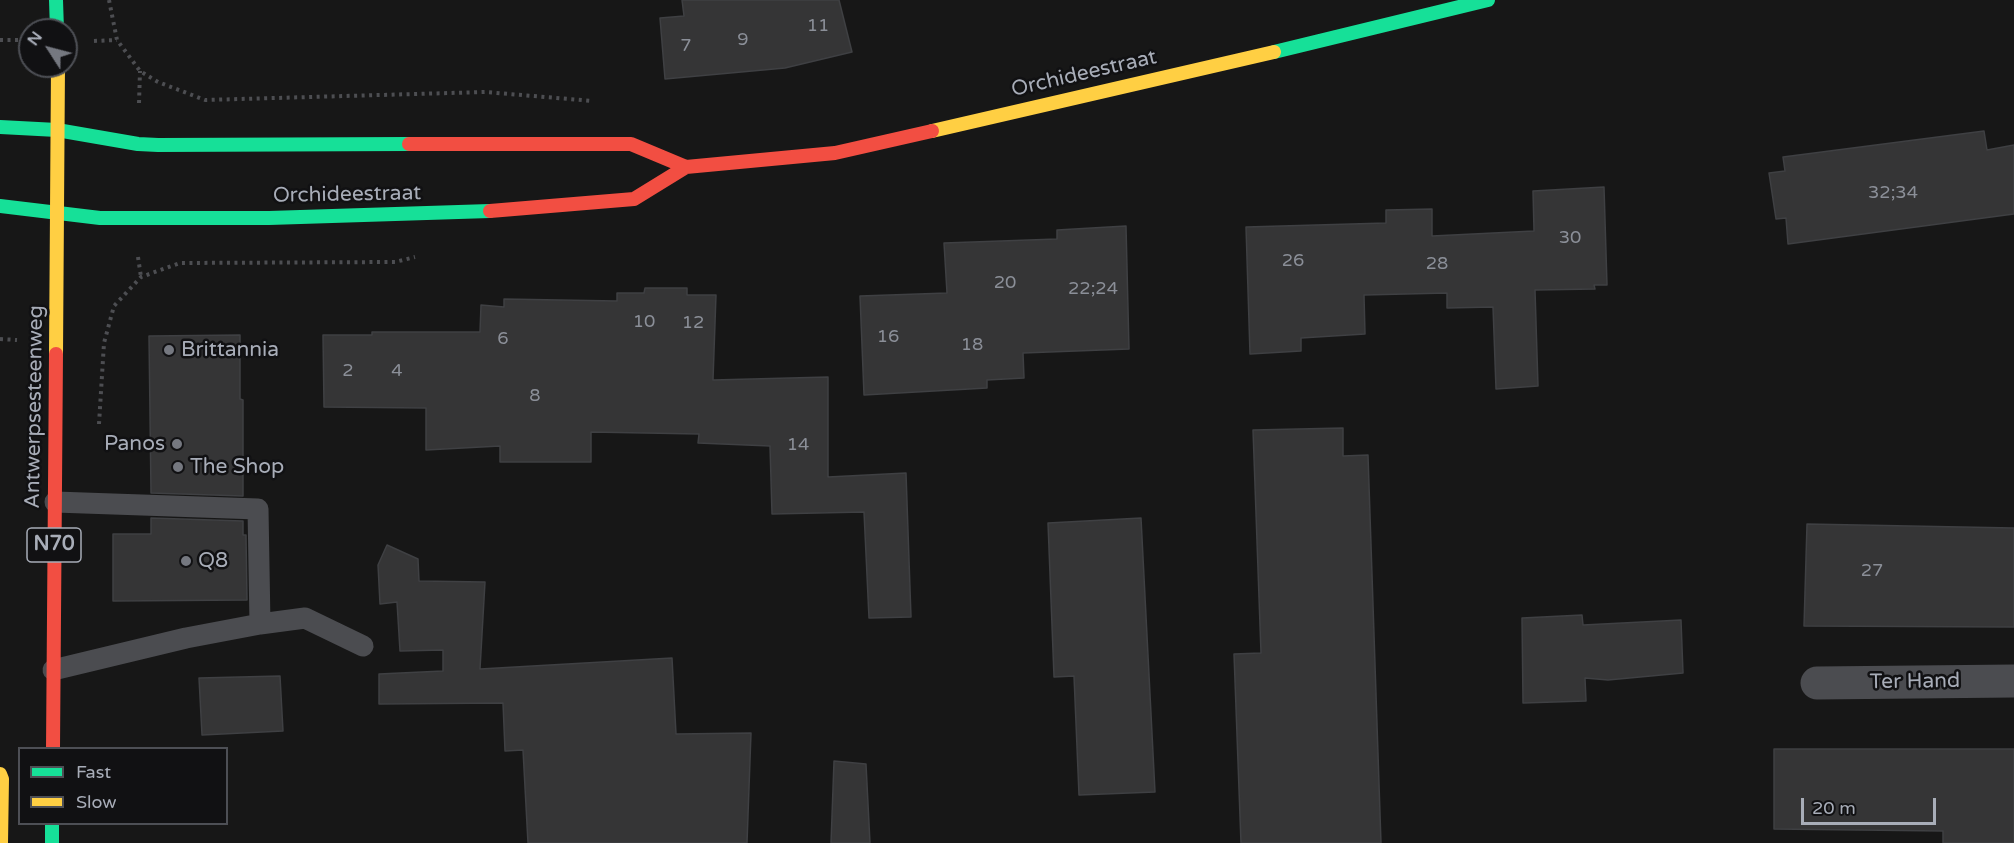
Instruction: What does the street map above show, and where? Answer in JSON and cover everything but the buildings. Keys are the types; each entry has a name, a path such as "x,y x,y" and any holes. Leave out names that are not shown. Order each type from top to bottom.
{"main road":[{"path":"56,0 57,18"},
{"name":"Orchideestraat","path":"0,206 100,218 268,218 483,212 634,199 686,167 835,153 1371,30 1488,0"},
{"name":"Antwerpsesteenweg","path":"53,747 58,78"},
{"name":"Orchideestraat","path":"0,127 57,130 138,144 158,145 631,144 686,167"},
{"path":"0,774 2,779 1,843"},
{"path":"52,825 52,843"}],"street":[{"name":"Ter Hand","path":"1817,683 2014,681"}],"lane":[{"path":"55,502 258,509 260,624"},
{"path":"53,670 186,638 305,618 363,646"}],"path":[{"path":"109,0 117,40 140,71 158,82 205,100 485,92 600,102"},
{"path":"0,40 18,40"}],"traffic: fast":[{"path":"56,0 57,18"},
{"path":"1274,52 1488,0"},
{"path":"0,127 57,130 138,144 158,145 409,144"},
{"path":"0,206 100,218 269,218 490,211"},
{"path":"52,825 52,843"}],"traffic: slow":[{"path":"932,131 1274,52"},
{"path":"56,354 58,78"},
{"path":"0,774 2,779 1,843"}],"traffic: jam":[{"path":"490,211 634,199 686,167 835,153 932,131"},
{"path":"409,144 631,144 686,167"},
{"path":"53,747 56,354"}],"place":[{"name":"Brittannia","path":"169,350"},
{"name":"Panos","path":"177,444"},
{"name":"The Shop","path":"178,467"},
{"name":"Q8","path":"186,561"}]}
